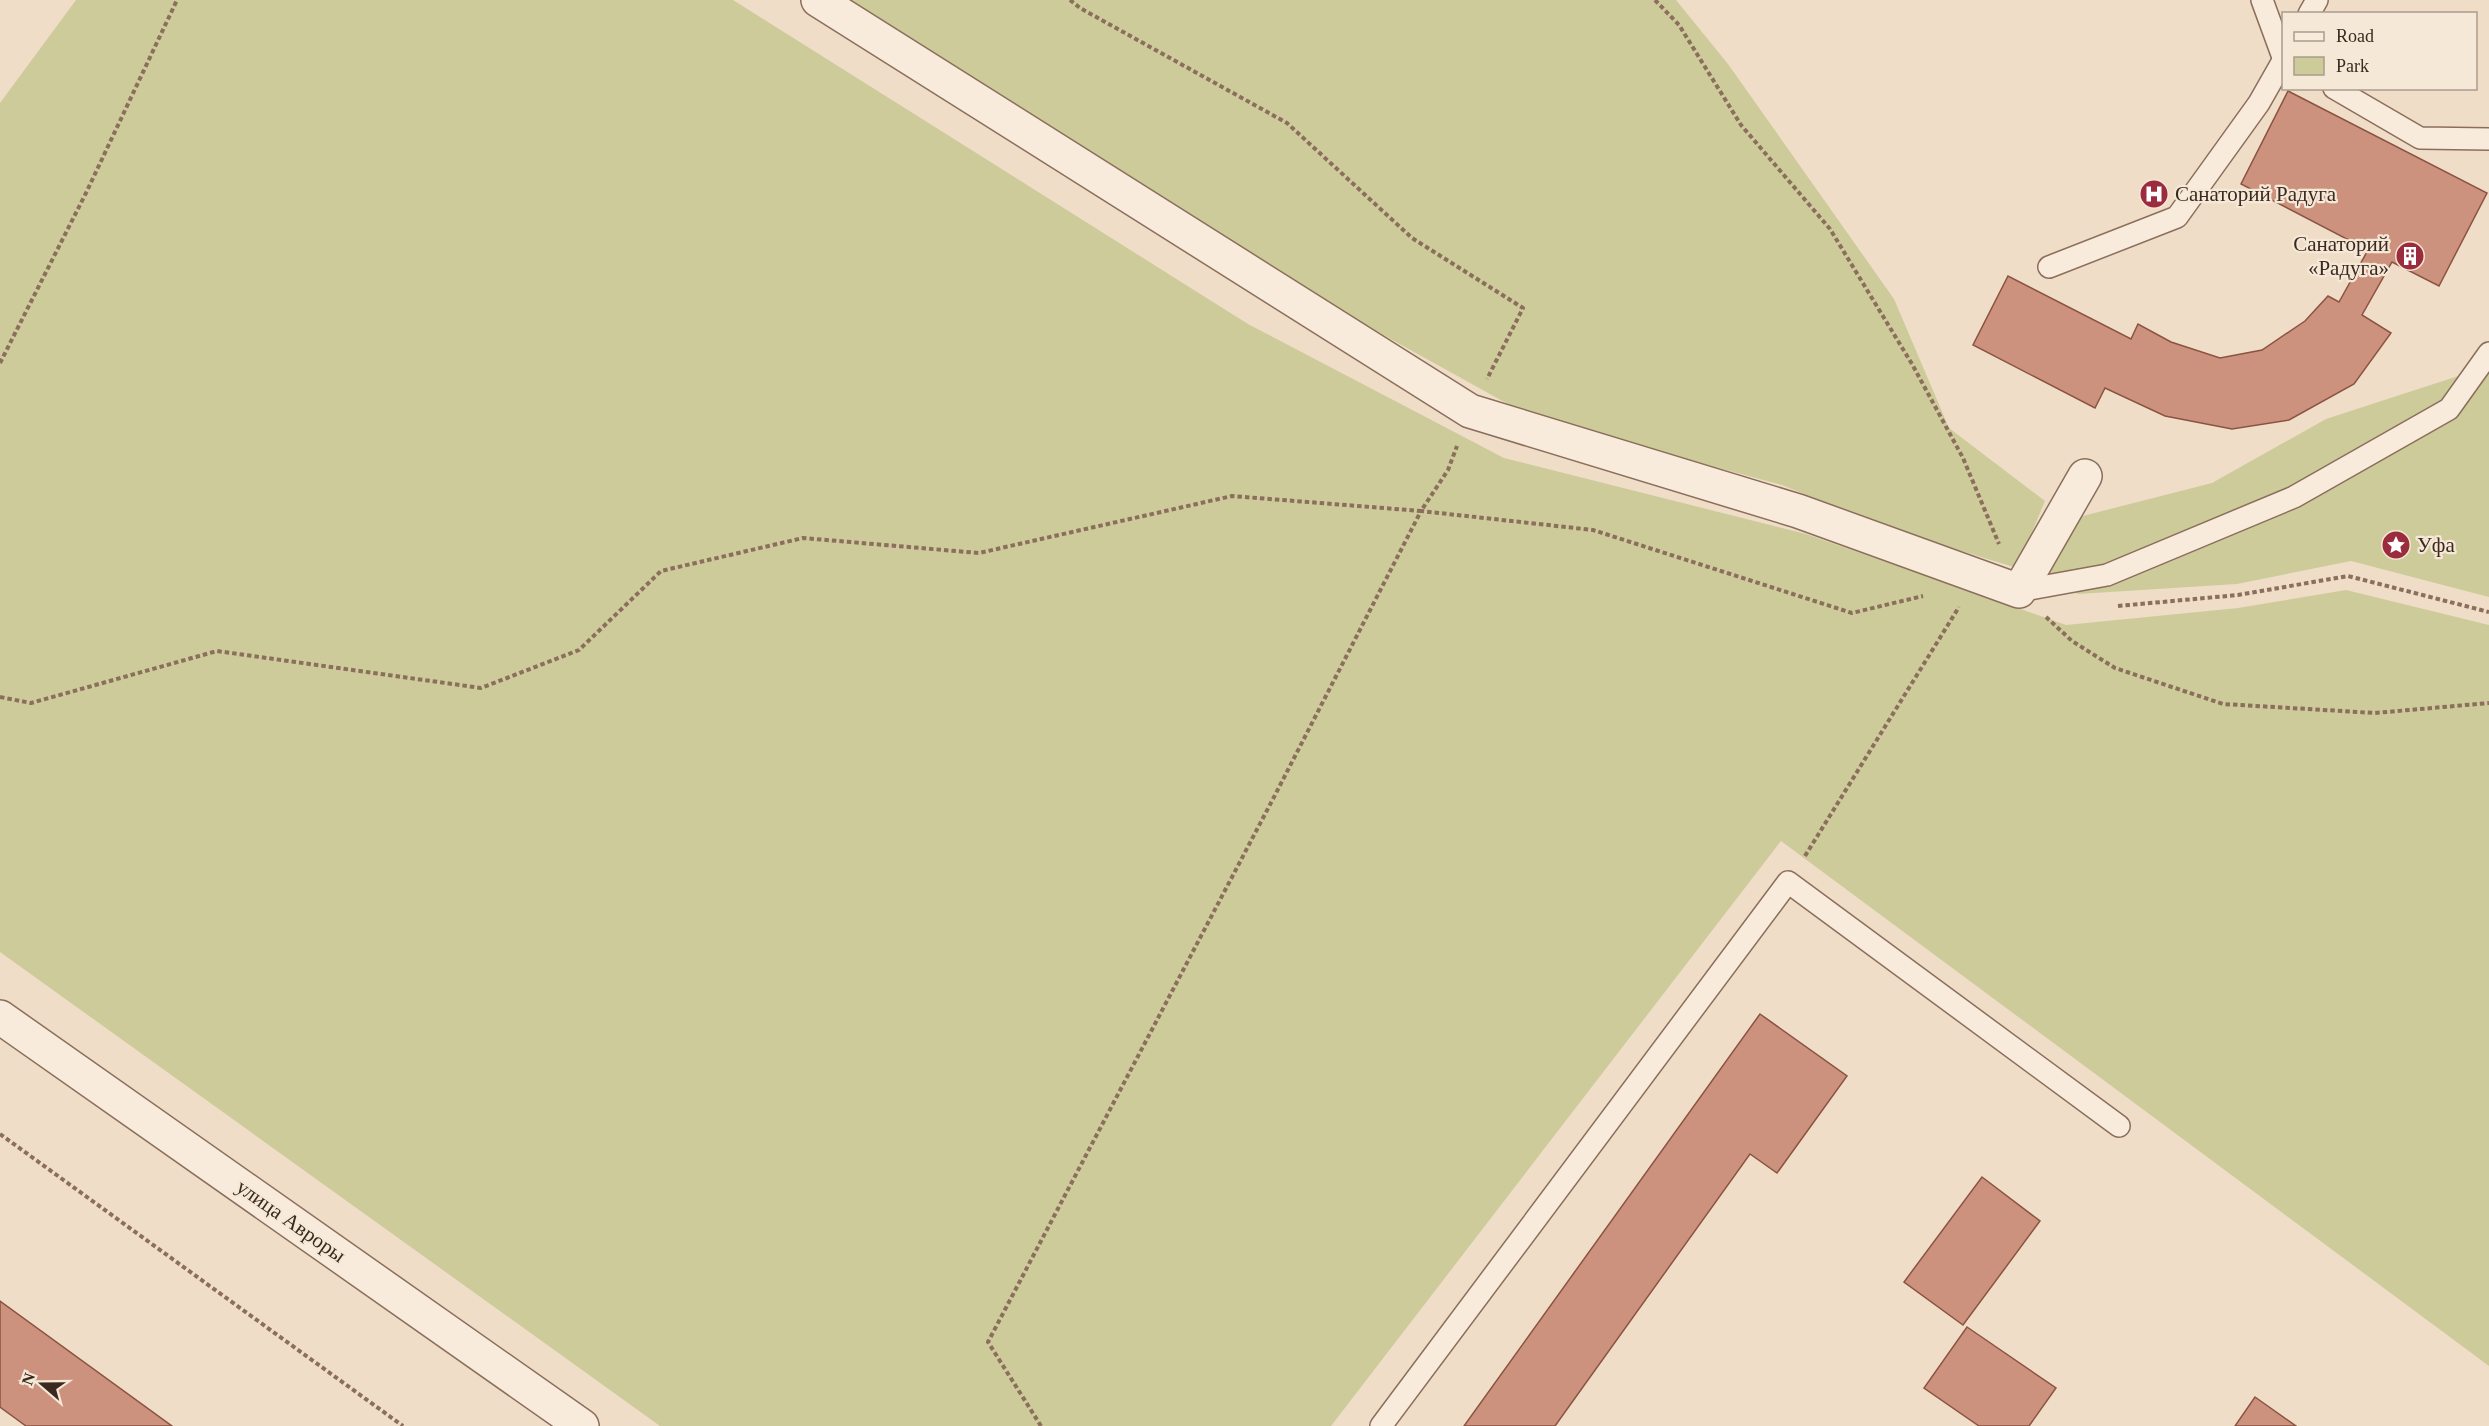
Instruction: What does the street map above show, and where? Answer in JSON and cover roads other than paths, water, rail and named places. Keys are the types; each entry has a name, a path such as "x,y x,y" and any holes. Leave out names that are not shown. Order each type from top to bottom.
{"street":[{"path":"818,0 1470,411 1798,511 2019,591 2085,476"},
{"name":"улица Авроры","path":"0,1017 582,1426"}],"lane":[{"path":"2262,0 2282,57"},
{"path":"2049,267 2176,217 2259,103 2282,62"},
{"path":"2337,90 2421,138 2489,139"},
{"path":"2019,591 2107,575 2294,497 2449,409 2489,353"},
{"path":"1381,1426 1788,882 2119,1126"}],"place":[{"name":"Санаторий Радуга","path":"2154,194"},
{"name":"Санаторий «Радуга»","path":"2410,256"},
{"name":"Уфа","path":"2396,545"}]}
